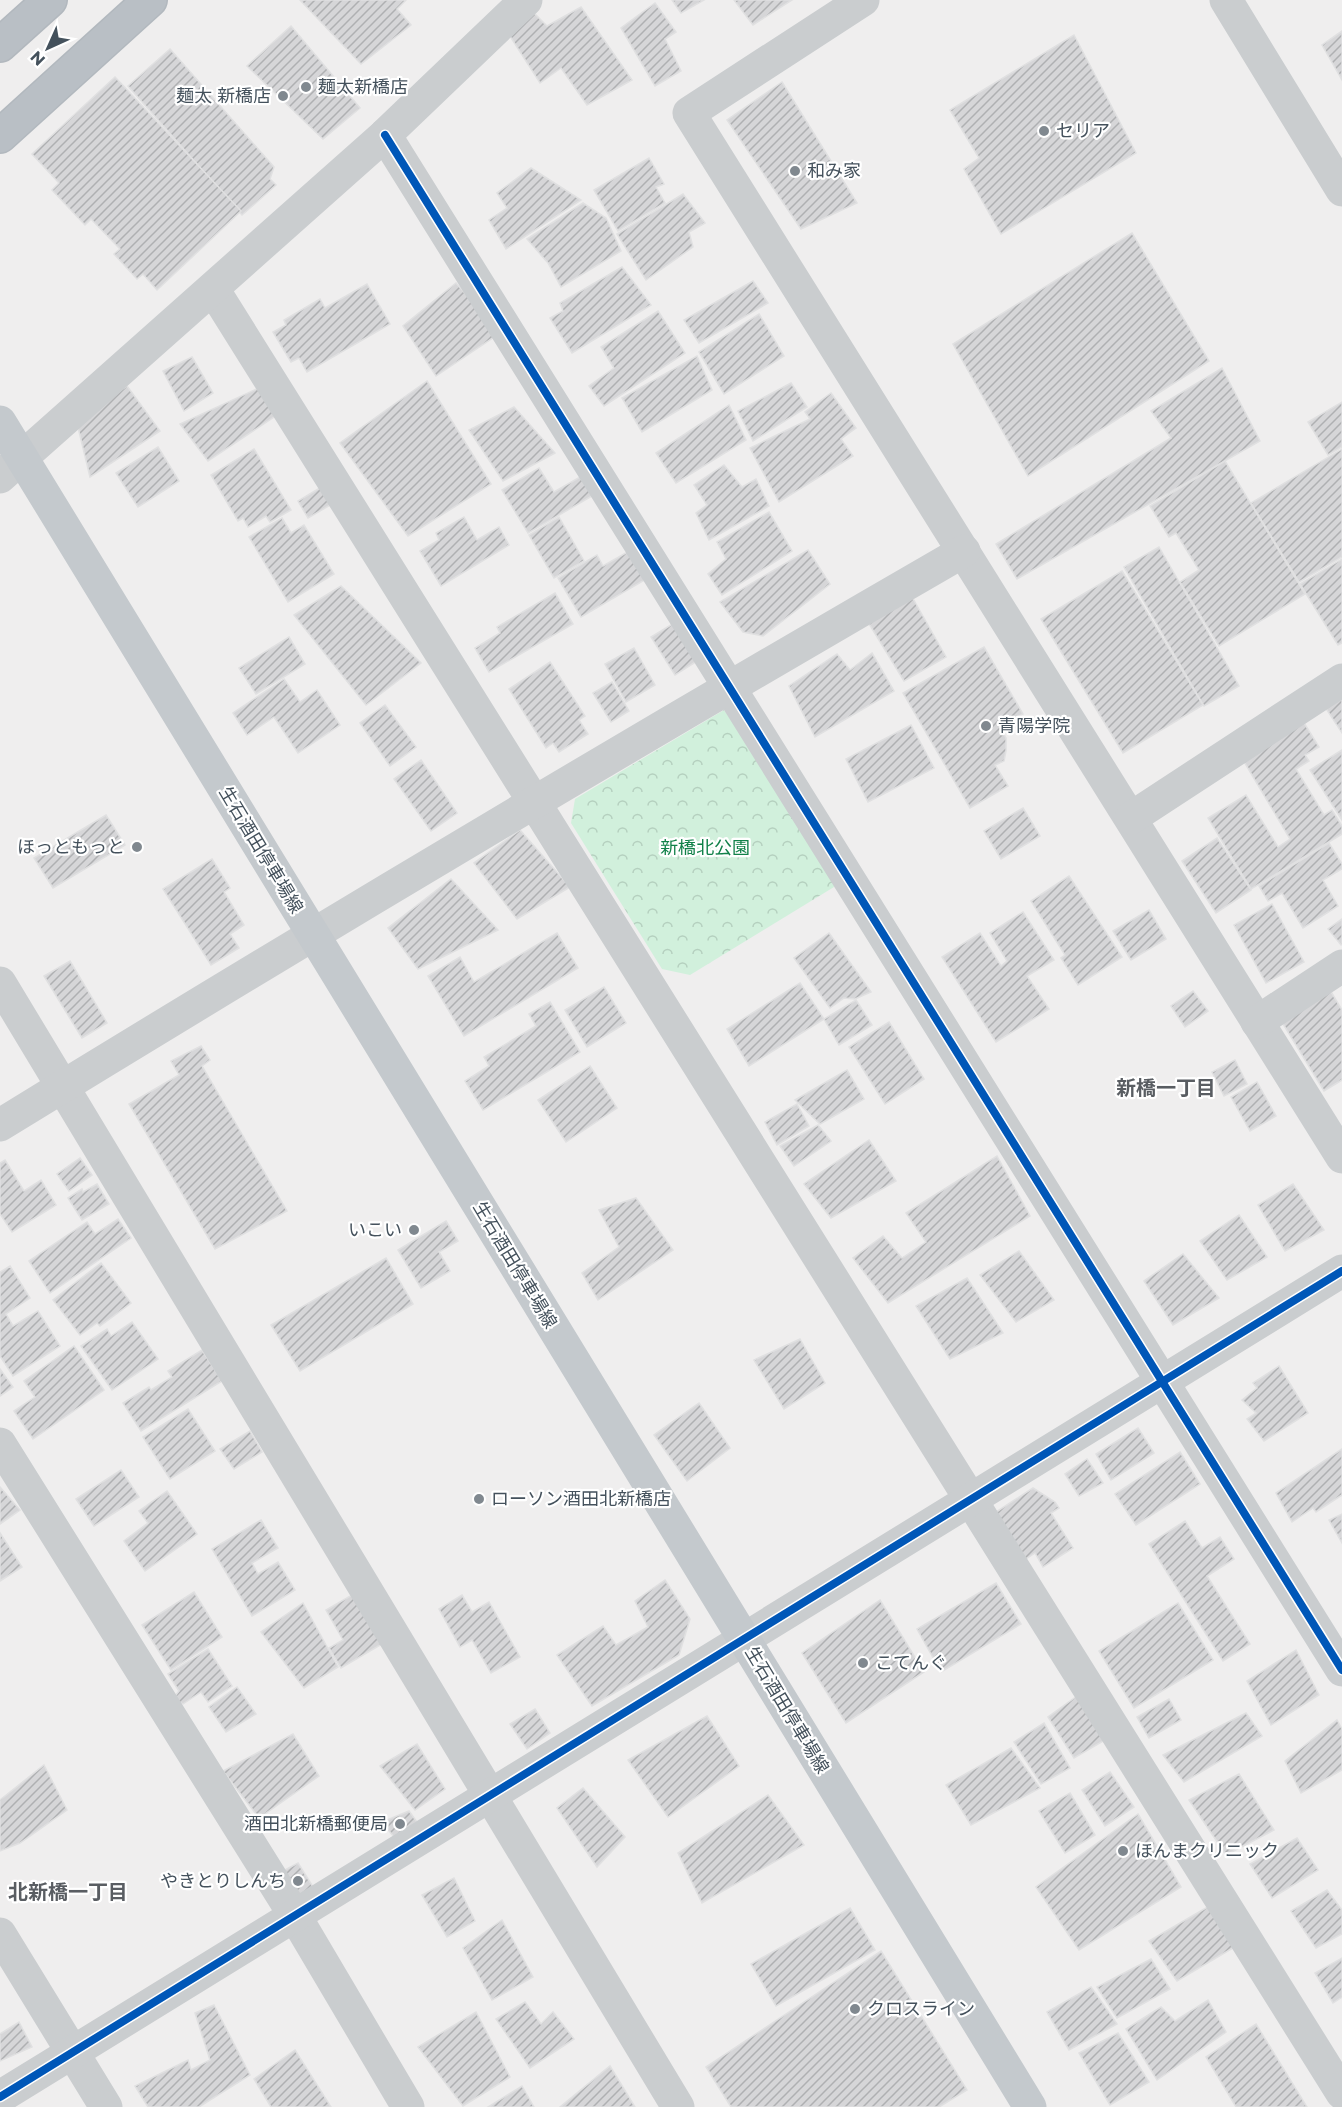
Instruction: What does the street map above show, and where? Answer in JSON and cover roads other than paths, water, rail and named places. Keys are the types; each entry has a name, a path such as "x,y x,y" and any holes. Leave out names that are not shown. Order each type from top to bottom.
{"highway":[{"path":"0,45 50,0"},
{"path":"0,136 150,0"}],"main road":[{"name":"生石酒田停車場線","path":"0,422 11,468 312,933 1030,2107"}],"street":[{"path":"11,468 385,135 526,0"},
{"path":"864,0 690,113 1342,1157"},
{"path":"1226,0 1342,190"},
{"path":"385,135 1342,1670"},
{"path":"213,289 1342,2093"},
{"path":"0,1125 312,933 964,551"},
{"path":"1131,818 1342,680"},
{"path":"1257,1022 1342,966"},
{"path":"0,983 678,2107"},
{"path":"0,2097 1342,1271"},
{"path":"0,1444 295,1916 408,2107"},
{"path":"0,1934 106,2107"}],"place":[{"name":"麺太新橋店","path":"306,87"},
{"name":"麺太 新橋店","path":"283,96"},
{"name":"セリア","path":"1044,131"},
{"name":"和み家","path":"795,171"},
{"name":"青陽学院","path":"986,726"},
{"name":"ほっともっと","path":"137,847"},
{"name":"いこい","path":"414,1230"},
{"name":"ローソン酒田北新橋店","path":"479,1499"},
{"name":"こてんぐ","path":"863,1663"},
{"name":"酒田北新橋郵便局","path":"400,1824"},
{"name":"ほんまクリニック","path":"1123,1851"},
{"name":"やきとりしんち","path":"298,1881"},
{"name":"クロスライン","path":"855,2009"}],"district":[{"name":"新橋一丁目","path":"1166,1088"},
{"name":"北新橋一丁目","path":"68,1892"}],"park label":[{"name":"新橋北公園","path":"705,848"}]}
